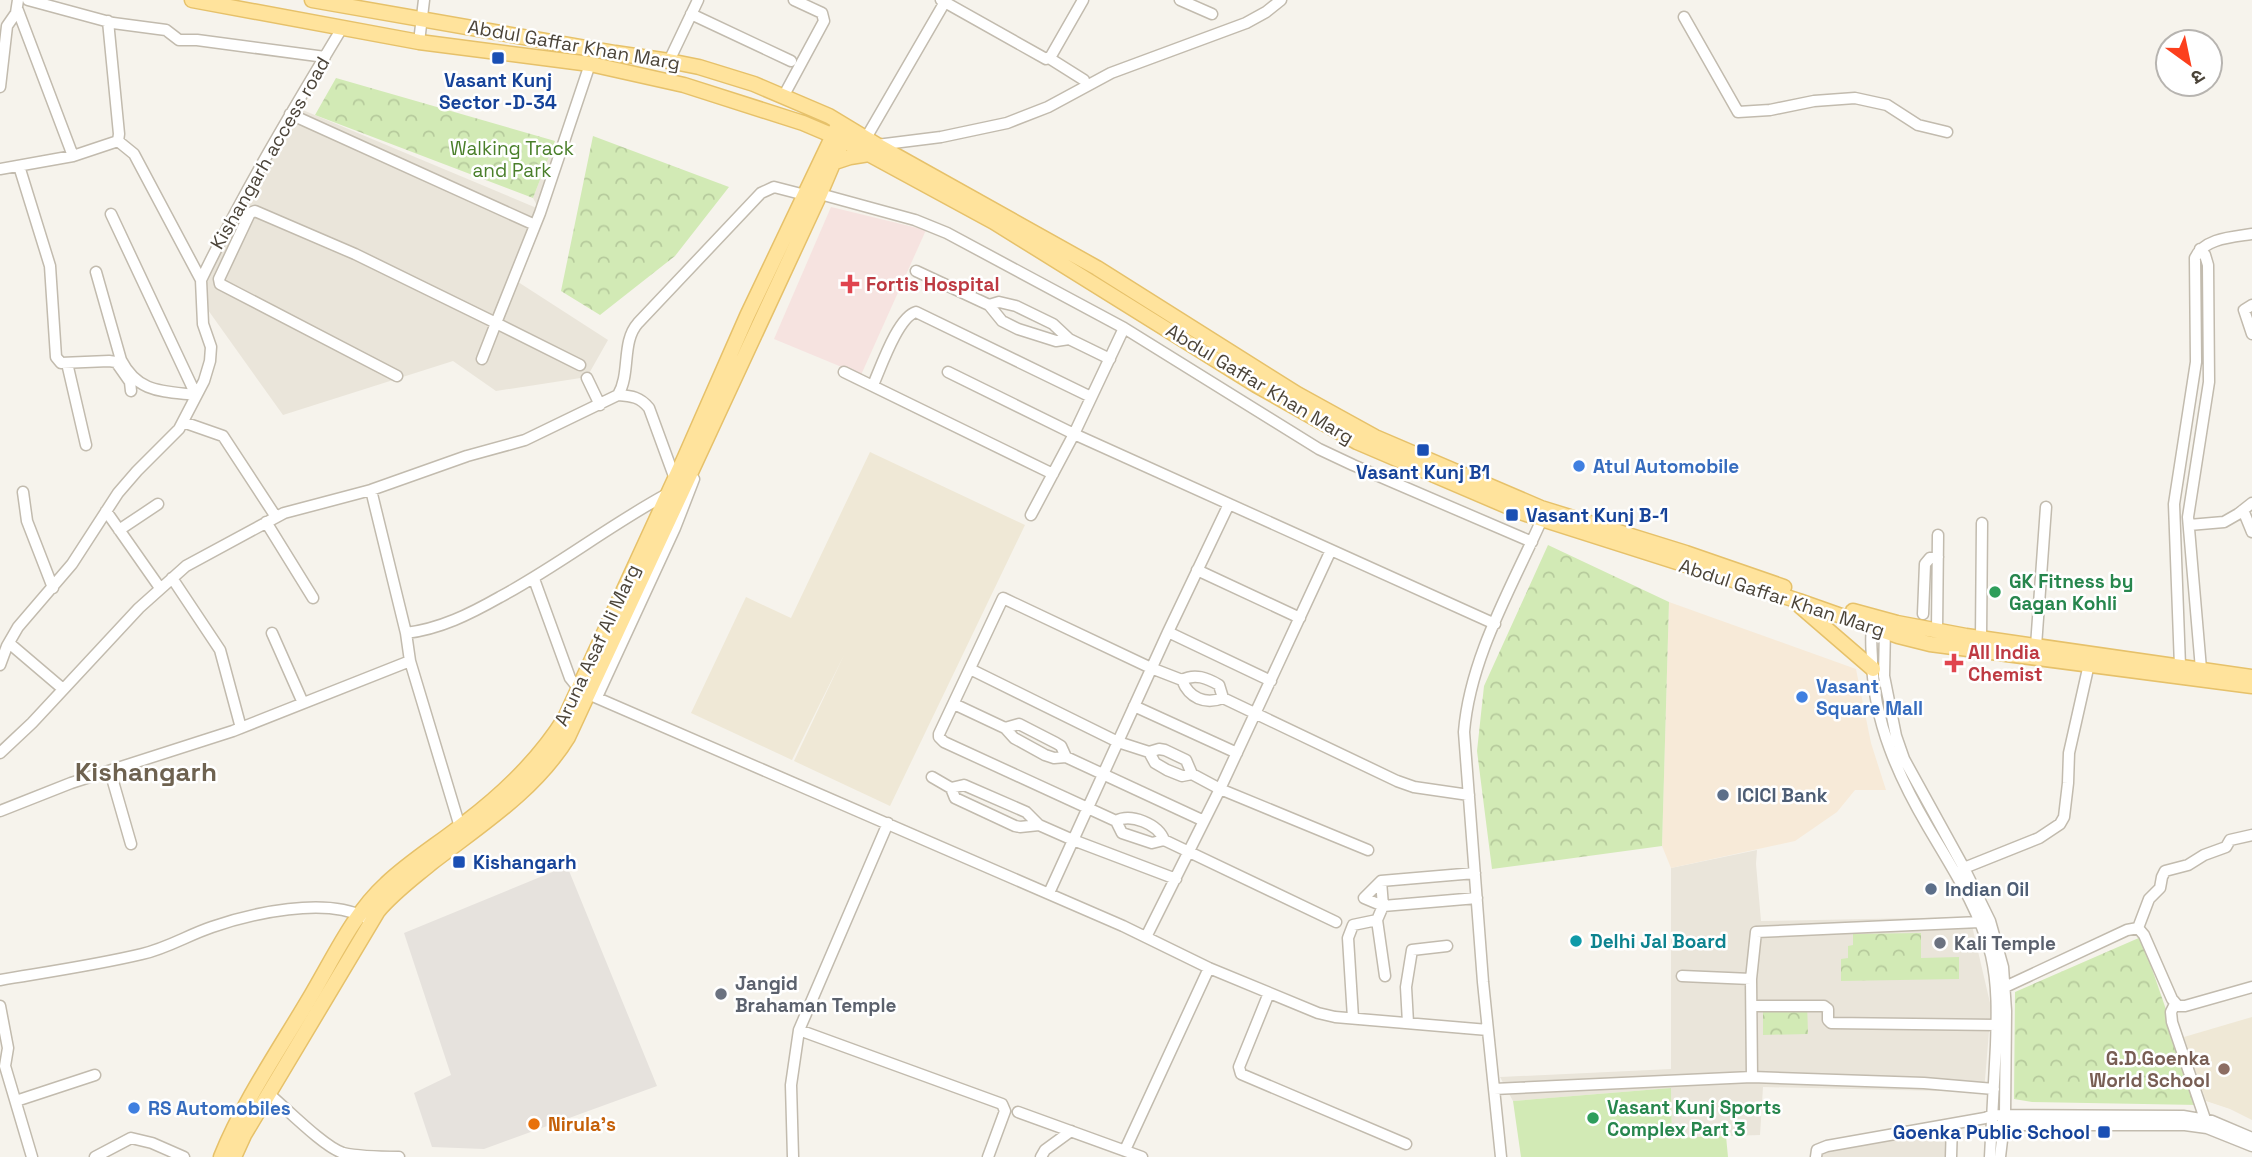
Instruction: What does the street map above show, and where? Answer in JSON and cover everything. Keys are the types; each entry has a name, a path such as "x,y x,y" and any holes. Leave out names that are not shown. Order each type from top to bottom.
{"main road":[{"path":"192,0 342,28"},
{"name":"Abdul Gaffar Khan Marg","path":"312,0 669,61 732,76 783,97 1097,268 1297,394 1375,437 1541,508 1736,569 1941,647 2252,686"},
{"name":"Abdul Gaffar Khan Marg","path":"342,28 418,42 590,64 684,85 803,123 838,128"},
{"path":"803,123 821,138 828,159 850,157 871,146"},
{"name":"Aruna Asaf Ali Marg","path":"234,1157 365,918 510,802 543,771 568,737 828,159 838,128"},
{"name":"Abdul Gaffar Khan Marg","path":"871,146 1329,428 1423,472 1542,519 1793,600 1880,624 2252,677"},
{"name":"Aruna Asaf Ali Marg","path":"221,1157 240,1117 388,882 460,827 528,768 588,693 669,493 747,316 812,195"},
{"path":"1793,600 1873,669"}],"street":[{"path":"29,0 108,21 166,30 183,41 197,40 325,57"},
{"path":"418,42 424,0"},
{"path":"669,61 698,0"},
{"path":"783,97 824,21 822,13 794,0"},
{"path":"1049,58 1083,0"},
{"path":"1180,0 1212,14"},
{"path":"1084,80 944,1 886,105 871,146 974,131 1022,118 1048,107 1111,72 1246,23 1281,0"},
{"path":"0,87 7,26 18,4"},
{"path":"18,4 73,156"},
{"path":"691,14 791,61"},
{"path":"1684,17 1738,112 1855,98 1886,105 1919,125 1947,132"},
{"path":"108,21 119,134 117,141"},
{"name":"Kishangarh access road","path":"201,279 226,228 290,114 342,28"},
{"path":"482,359 558,164 590,64"},
{"path":"290,114 535,225"},
{"path":"0,169 73,156 117,141"},
{"path":"0,665 5,642 72,564 106,511 137,471 174,435 183,422 211,361 211,347 203,324 201,279 134,154 117,141"},
{"path":"19,166 50,266 56,358 61,363 116,362 130,382 131,391"},
{"path":"618,395 623,383 630,335 638,323 761,193 774,187 915,220 947,233 1124,328 1320,449 1353,466 1532,542"},
{"path":"392,373 315,335 219,282 253,210 355,254 580,365"},
{"path":"111,214 195,395"},
{"path":"2180,666 2174,504 2195,372 2195,258 2200,249 2228,237 2252,233"},
{"path":"2200,249 2208,265 2209,373 2191,489 2189,525 2201,669"},
{"path":"916,271 989,305 1002,321 1018,329 1056,341 1069,339"},
{"path":"96,272 126,370 145,387 153,390 195,395"},
{"path":"989,305 999,302 1016,306 1053,324 1069,339 1110,359"},
{"path":"2252,304 2244,310 2252,334"},
{"path":"873,385 903,321 916,312 1091,397"},
{"path":"588,693 676,528 723,411 765,324"},
{"path":"1031,515 1074,434 1124,328"},
{"path":"67,363 86,445"},
{"path":"844,372 1053,474"},
{"path":"948,372 1074,434 1495,624"},
{"path":"2195,372 2209,373"},
{"path":"587,378 600,405"},
{"path":"0,753 172,578 186,566 271,520 304,507 371,490 467,456 526,440 618,395 641,399 649,408 675,479"},
{"path":"183,422 223,436 313,598"},
{"path":"371,490 406,633 410,661 460,827"},
{"path":"23,492 31,534 53,588"},
{"path":"406,633 432,629 459,618 534,579 669,493"},
{"path":"119,530 158,504"},
{"path":"1049,893 1229,504"},
{"path":"2189,525 2224,522 2248,506 2252,532"},
{"path":"2036,646 2046,508"},
{"path":"106,511 160,589"},
{"path":"1501,1157 1464,733 1469,697 1495,624 1542,519"},
{"path":"1981,638 1982,523"},
{"path":"1937,631 1938,535"},
{"path":"1146,937 1220,789 1331,550"},
{"path":"1923,614 1926,560 1938,557"},
{"path":"1197,570 1300,618"},
{"path":"172,578 220,650 241,728"},
{"path":"534,579 570,678 588,693 1049,893 1209,968 1318,1013 1488,1030"},
{"path":"1164,840 1159,831 1137,820 1128,817 1116,821 942,741 939,734 1003,598 1151,668 1182,680 1193,676 1213,682 1219,685 1223,698"},
{"path":"1880,624 1873,669 1878,711 1895,764 1917,807 1960,871 1980,922 1993,967 1997,1025 1990,1157"},
{"path":"1880,624 1884,676 1896,736 1910,771 1994,933 2003,967 2004,1120 2000,1157"},
{"path":"1168,632 1271,681"},
{"path":"272,633 303,703"},
{"path":"5,642 63,689"},
{"path":"0,811 71,783 241,728 410,661"},
{"path":"1960,871 2039,838 2060,824 2064,817 2068,783 2068,752 2089,664"},
{"path":"970,669 1118,742 1149,752 1159,749 1186,760 1192,774 1220,789 1368,850"},
{"path":"1182,680 1187,692 1207,702 1223,698 1414,787 1469,796"},
{"path":"954,704 1005,728 1014,738 1045,755 1054,758 1066,757 1204,821"},
{"path":"1134,706 1237,753"},
{"path":"1149,752 1155,763 1167,770 1182,776 1192,774"},
{"path":"110,771 131,844"},
{"path":"932,778 951,788 955,798 1015,826 1039,825"},
{"path":"951,788 964,785 1026,812 1039,825 1073,841 1176,879"},
{"path":"1116,821 1119,830 1130,836 1152,843 1164,840 1336,922"},
{"path":"793,1157 791,1085 799,1030 888,823"},
{"path":"2138,928 2149,899 2160,888 2165,871 2188,865 2202,856 2226,847 2230,840 2252,835"},
{"path":"1475,873 1381,881 1364,898 1383,906 1477,898"},
{"path":"1381,881 1383,906 1377,920 1385,976"},
{"path":"0,979 141,955 177,943 210,927 266,913 323,909 348,911 365,918"},
{"path":"1353,1018 1348,938 1353,925 1377,920"},
{"path":"1752,1077 1751,979 1754,934 1759,930 1980,922"},
{"path":"2005,987 2127,930 2138,928"},
{"path":"2138,928 2144,935 2175,1004"},
{"path":"1408,1023 1406,987 1412,950 1447,946"},
{"path":"1125,1150 1209,968"},
{"path":"1682,976 1751,979"},
{"path":"2175,1004 2185,1006 2252,987"},
{"path":"1269,993 1239,1067 1241,1074 1406,1144"},
{"path":"2175,1004 2171,1012 2172,1022 2204,1119"},
{"path":"0,1006 8,1048 3,1070 16,1101 32,1157"},
{"path":"1752,1006 1824,1006 1828,1009 1828,1020 1831,1023 1997,1025"},
{"path":"799,1030 1002,1104 1005,1111 988,1157"},
{"path":"16,1101 95,1075"},
{"path":"1494,1089 1752,1077 1924,1083 1994,1089"},
{"path":"269,1094 325,1142 341,1152 357,1156 399,1157"},
{"path":"1018,1112 1142,1157"},
{"path":"1816,1157 1817,1150 1827,1146 1952,1124 1992,1120 2183,1116 2228,1126 2252,1138"},
{"path":"2004,1120 2185,1125 2207,1128 2252,1146"},
{"path":"1951,1157 1952,1124"},
{"path":"1041,1157 1045,1150 1071,1131"},
{"path":"95,1157 131,1138 152,1143 184,1157"}],"shaded area":[{"path":"298,108 539,209 533,198 551,151 564,156 515,280 608,340 587,377 496,391 453,361 283,415 198,296 201,281"},
{"name":"Fortis Hospital","path":"831,207 926,230 861,375 774,339"},
{"path":"870,452 1025,525 890,806 794,761 844,655 792,760 691,713 746,597 791,618"},
{"name":"Vasant Square Mall","path":"1669,602 1856,669 1871,743 1886,790 1855,790 1837,812 1795,841 1671,868 1662,846"},
{"path":"1757,850 1761,921 1970,917 1991,1007 1984,1092 1763,1087 1760,1135 1672,1138 1671,1088 1513,1101 1500,1077 1671,1069 1671,868"},
{"path":"567,866 657,1086 484,1149 432,1147 414,1093 451,1075 404,933"},
{"name":"G.D.Goenka World School","path":"2252,1017 2252,1120 2206,1101 2184,1037"},
{"path":"1950,1126 1951,1157 1820,1157 1819,1152"}],"green space":[{"name":"Walking Track and Park","path":"336,78 555,141 533,198 315,115"},
{"path":"593,136 729,187 675,256 600,315 561,291"},
{"path":"1548,545 1669,602 1662,846 1492,869 1477,751 1484,686"},
{"path":"1921,933 1921,958 1959,957 1959,979 1841,981 1841,959 1848,958 1848,946 1853,945 1853,934"},
{"path":"2141,937 2199,1105 2032,1102 2014,1099 2015,992"},
{"path":"1807,1001 1808,1034 1763,1035 1763,1002"},
{"name":"Vasant Kunj Sports Complex Part 3","path":"1671,1088 1672,1138 1726,1136 1728,1157 1521,1157 1513,1101"}],"place":[{"name":"Vasant Kunj Sector -D-34","path":"498,58"},
{"name":"Fortis Hospital","path":"850,284"},
{"name":"Vasant Kunj B1","path":"1423,450"},
{"name":"Atul Automobile","path":"1579,466"},
{"name":"Vasant Kunj B-1","path":"1512,515"},
{"name":"GK Fitness by Gagan Kohli","path":"1995,592"},
{"name":"All India Chemist","path":"1954,663"},
{"name":"Vasant Square Mall","path":"1802,697"},
{"name":"ICICI Bank","path":"1723,795"},
{"name":"Kishangarh","path":"459,862"},
{"name":"Indian Oil","path":"1931,889"},
{"name":"Delhi Jal Board","path":"1576,941"},
{"name":"Kali Temple","path":"1940,943"},
{"name":"Jangid Brahaman Temple","path":"721,994"},
{"name":"G.D.Goenka World School","path":"2224,1069"},
{"name":"RS Automobiles","path":"134,1108"},
{"name":"Vasant Kunj Sports Complex Part 3","path":"1593,1118"},
{"name":"Nirula's","path":"534,1124"},
{"name":"Goenka Public School","path":"2104,1132"}],"district":[{"name":"Kishangarh","path":"146,772"}]}
